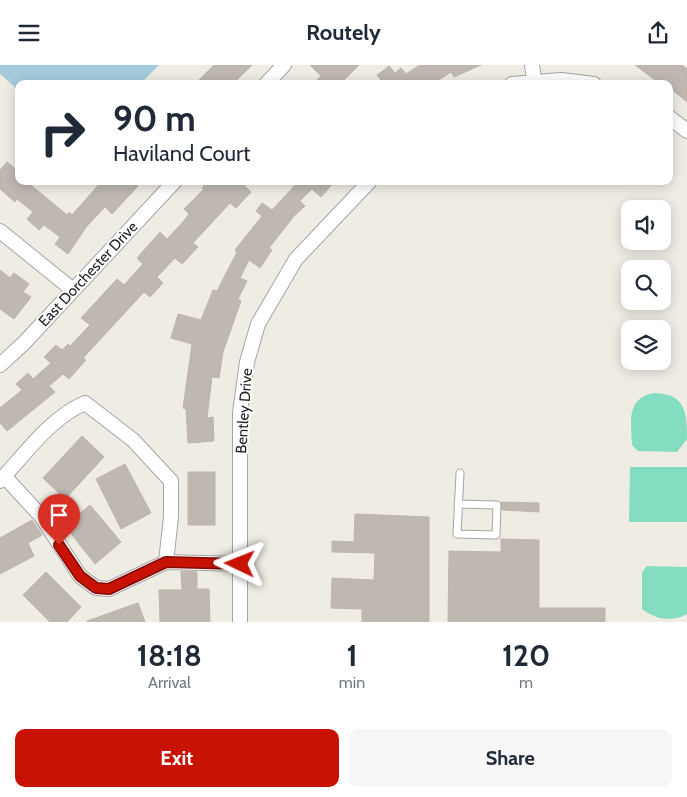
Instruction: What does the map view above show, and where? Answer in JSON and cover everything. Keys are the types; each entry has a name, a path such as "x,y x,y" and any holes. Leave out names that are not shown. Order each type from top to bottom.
{"street":[{"path":"270,80 284,65"},
{"path":"532,65 534,80 574,80"},
{"path":"673,120 687,131"},
{"name":"East Dorchester Drive","path":"0,365 24,343 171,185"},
{"name":"Bentley Drive","path":"240,622 240,413 247,362 258,324 296,259 366,185"},
{"path":"0,231 73,289"},
{"path":"166,562 171,517 171,481 133,440 85,403 72,409 49,427 2,478 41,516 80,576 96,588 109,589 166,562 240,564"}],"lane":[{"path":"458,504 497,505 496,535 457,534 458,504 460,473"}],"green space":[{"path":"654,393 673,397 679,401 685,413 687,439 677,452 638,451 632,445 631,420 634,406 645,396"},
{"path":"630,467 687,467 687,522 629,522"},
{"path":"647,566 687,567 687,614 681,617 664,619 653,616 642,609 642,572"}],"water":[{"path":"0,65 159,65 144,80 15,80 15,87 0,74"}],"building":[{"path":"214,65 252,65 237,80 199,80"},
{"path":"310,65 359,65 344,80 317,80 321,76"},
{"path":"420,65 481,65 454,77 451,72 438,80 381,80 377,75 389,66 395,73 401,68 406,74"},
{"path":"635,65 682,65 687,69 687,102 673,90 673,80 655,80"},
{"path":"7,162 15,169 15,185 31,185 67,215 69,212 72,215 98,185 138,186 112,214 105,207 87,226 68,254 55,244 60,237 44,225 39,230 27,219 33,212 17,199 15,202 0,189 0,170"},
{"path":"205,185 244,185 251,192 236,208 230,203 193,243 198,247 182,264 175,258 157,277 163,283 150,297 144,292 83,358 86,360 69,379 63,374 49,386 55,392 7,431 0,423 0,408 22,390 16,384 28,373 33,379 51,363 44,357 56,345 62,350 68,344 70,346 90,325 81,318 117,279 124,285 143,264 137,258 160,232 167,239 183,222 189,214 184,209 204,189 202,188"},
{"path":"295,185 332,185 321,197 312,189 300,201 305,206 294,216 269,248 272,250 260,268 249,260 240,278 247,281 238,299 241,301 223,352 219,378 212,377 207,418 213,417 214,441 188,443 186,409 183,408 192,344 171,338 178,314 201,320 213,290 217,291 237,252 235,250 262,216 256,211 262,203 272,210"},
{"path":"0,270 10,278 14,273 29,284 23,292 31,297 14,319 0,309"},
{"path":"82,436 104,457 65,499 43,478"},
{"path":"125,464 151,513 121,529 96,479"},
{"path":"188,472 215,472 215,525 188,525"},
{"path":"501,502 539,503 539,512 502,510"},
{"path":"90,505 121,542 95,564 65,526"},
{"path":"355,514 429,517 429,622 362,622 362,609 331,608 332,578 374,580 375,553 332,552 332,541 354,542"},
{"path":"32,520 42,535 28,543 34,556 0,574 0,538"},
{"path":"501,539 539,540 539,608 605,608 605,622 448,622 449,551 501,552"},
{"path":"181,571 197,572 197,589 209,589 210,622 160,622 159,590 182,590"},
{"path":"46,572 81,607 67,622 50,622 23,595"},
{"path":"138,603 145,622 87,622 87,621"}],"route":[{"path":"59,545 80,576 96,588 109,589 166,562 240,564"}]}
